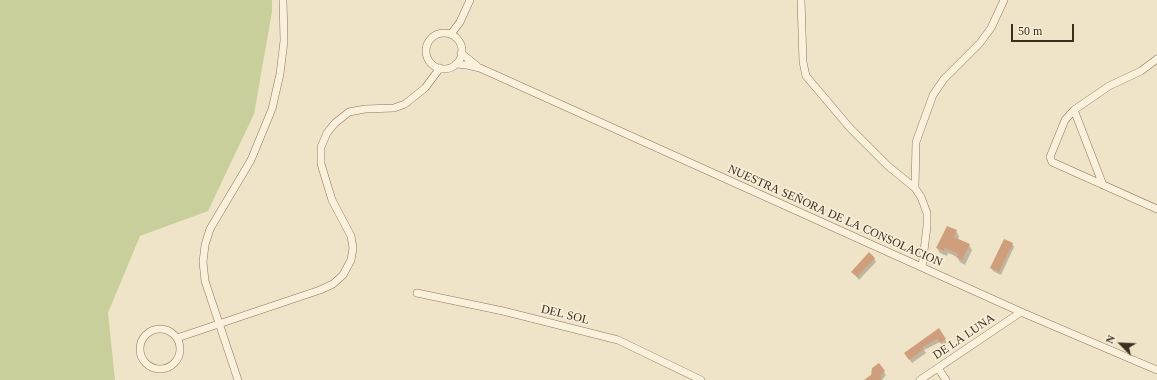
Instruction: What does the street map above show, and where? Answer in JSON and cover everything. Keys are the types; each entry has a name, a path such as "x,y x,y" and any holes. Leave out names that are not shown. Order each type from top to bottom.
{"street":[{"path":"238,380 205,281 203,262 205,246 213,223 251,160 272,109 280,74 284,41 283,0"},
{"path":"451,34 460,22 470,0"},
{"path":"801,0 802,62 806,76 850,128 888,166 915,188 921,198 926,213 927,226 922,267"},
{"path":"915,188 916,142 933,95 944,79 980,43 991,28 1004,0"},
{"path":"440,33 451,34 460,43 461,53 456,64 451,67 440,68 430,62 426,51 427,45 434,36 440,33"},
{"path":"461,53 480,68"},
{"path":"1157,59 1141,70 1109,86 1074,110 1065,120 1050,157 1052,162 1157,209"},
{"path":"456,64 480,68"},
{"path":"177,338 320,290 332,284 343,274 351,260 353,248 351,236 332,200 321,164 321,147 327,132 335,122 349,112 365,109 394,108 405,104 425,88 440,68"},
{"name":"NUESTRA SEÑORA DE LA CONSOLACION","path":"480,68 1021,312 1157,370"},
{"path":"1074,110 1103,185"},
{"name":"DEL SOL","path":"417,293 503,311 618,340 701,380"},
{"name":"DE LA LUNA","path":"920,380 1021,312"},
{"path":"162,329 173,334 177,338 180,351 174,363 162,369 149,365 144,360 141,348 142,342 150,332 162,329"},
{"path":"938,368 946,380"}],"green space":[{"path":"0,0 272,0 272,12 254,114 208,211 140,236 108,313 115,380 0,380"}],"building":[{"path":"947,226 957,230 954,237 970,244 962,260 956,257 958,254 945,248 944,251 936,248"},
{"path":"1004,239 1013,243 999,272 990,268"},
{"path":"869,252 875,258 857,277 851,272"},
{"path":"939,328 946,339 940,343 937,339 923,347 924,349 909,360 904,353"},
{"path":"879,363 885,371 881,375 881,380 864,380 871,375 872,368"}]}
